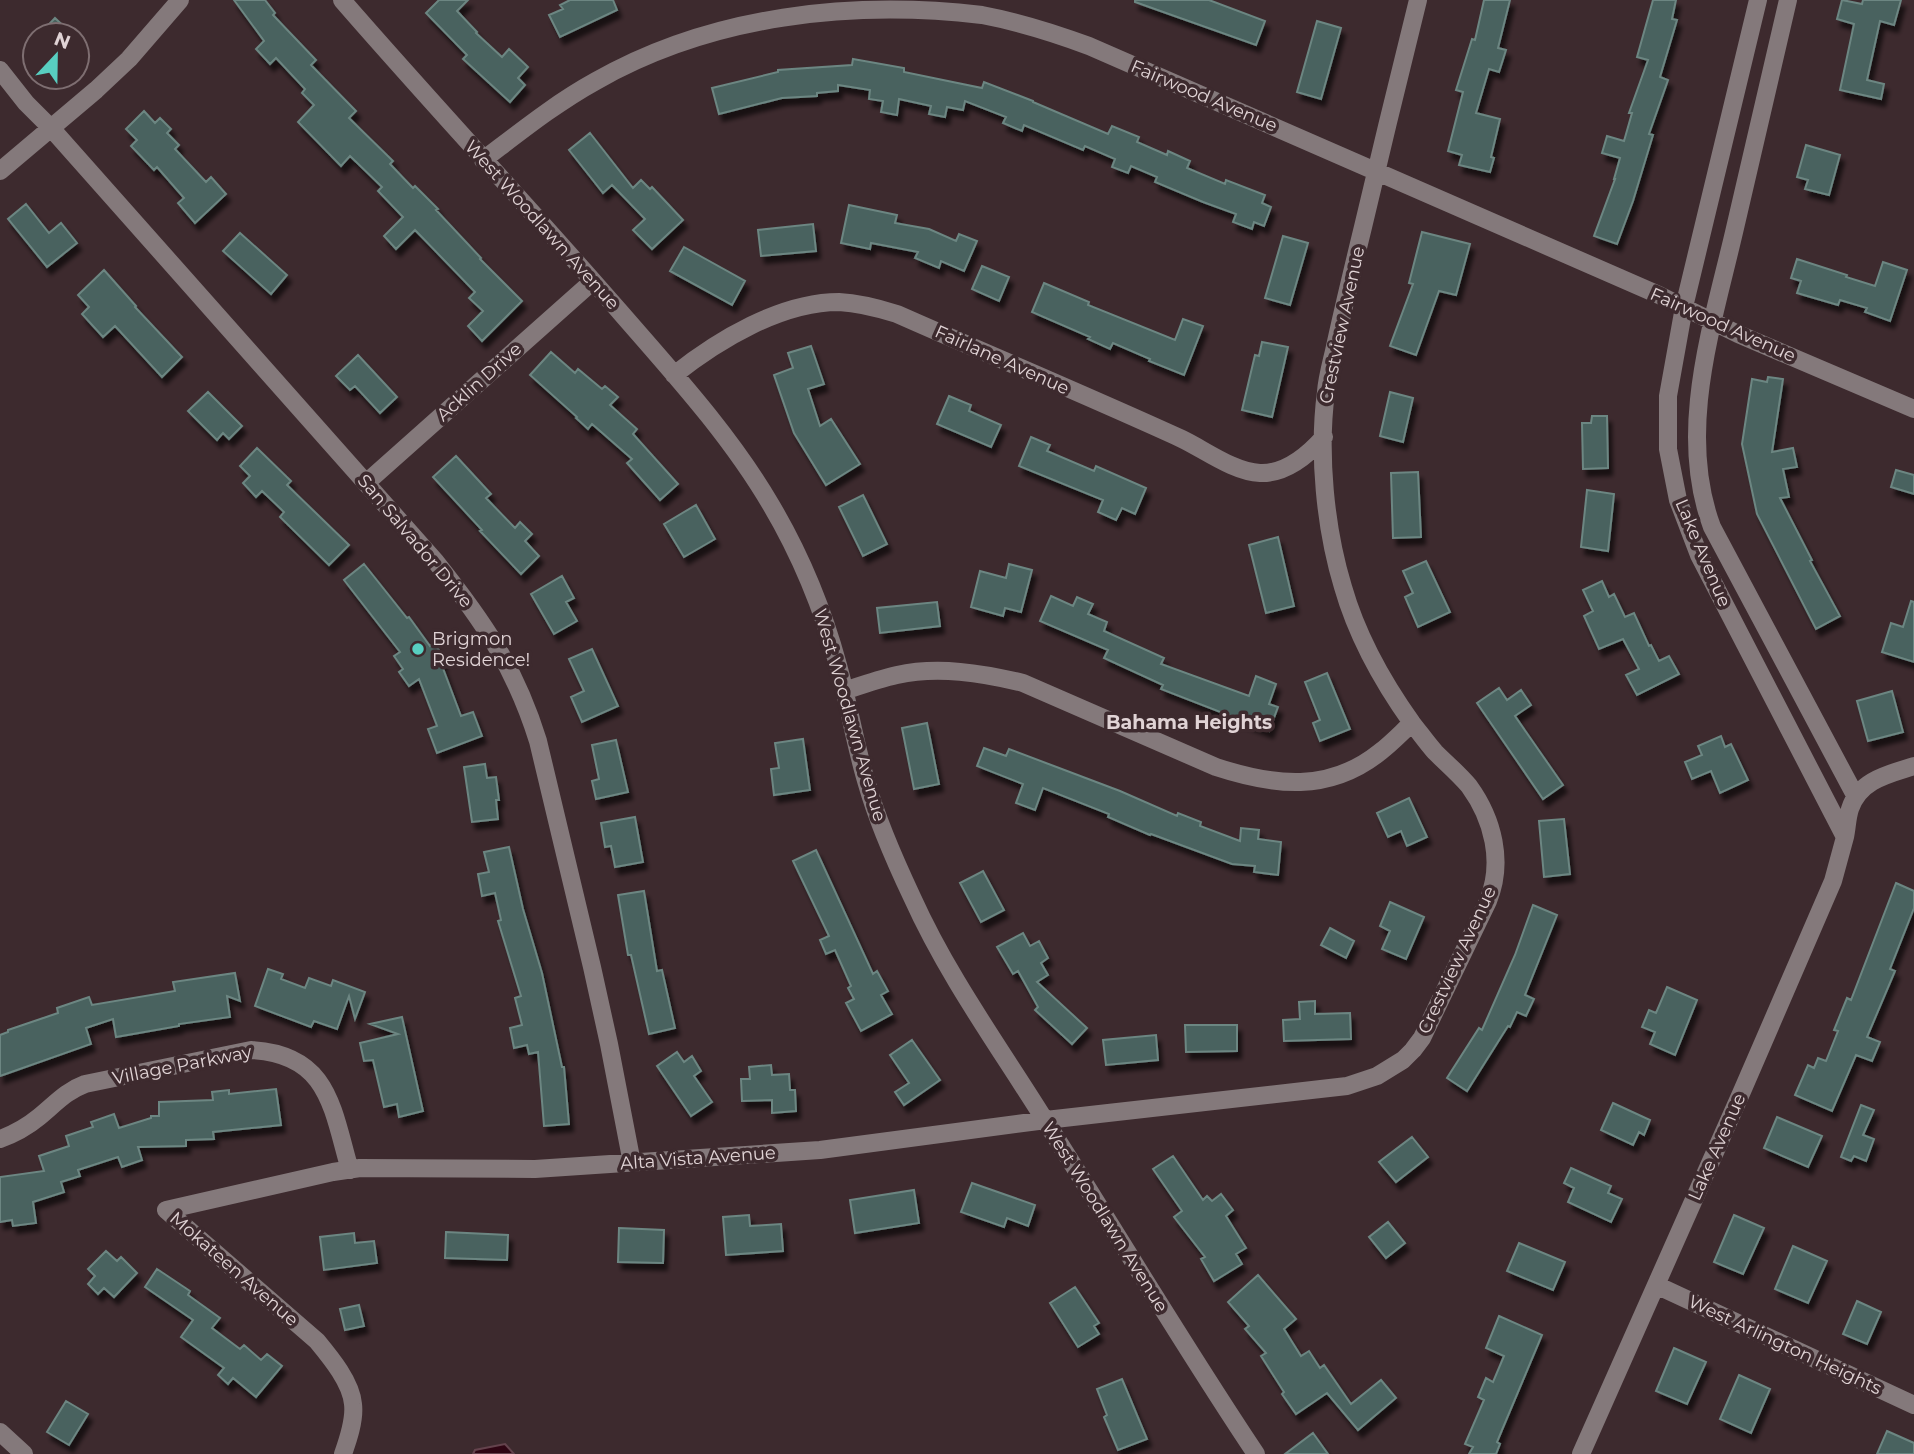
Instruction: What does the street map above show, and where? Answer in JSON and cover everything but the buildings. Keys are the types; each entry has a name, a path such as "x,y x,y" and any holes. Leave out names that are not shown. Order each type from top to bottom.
{"street":[{"path":"0,171 96,90 128,59 180,0"},
{"name":"West Woodlawn Avenue","path":"342,0 674,375 729,441 773,507 808,578 837,663 868,787 912,899 958,985 1046,1121 1212,1389 1256,1454"},
{"name":"Crestview Avenue","path":"1046,1121 1347,1086 1377,1076 1403,1060 1422,1038 1493,888 1497,862 1487,821 1468,785 1412,723 1371,656 1342,586 1327,507 1324,437 1326,392 1418,0"},
{"name":"Lake Avenue","path":"1758,0 1684,307 1668,396 1668,449 1678,500 1699,555 1845,837"},
{"name":"Lake Avenue","path":"1581,1454 1833,881 1849,811 1856,797 1712,527 1699,473 1698,412 1701,382 1788,0"},
{"name":"Fairwood Avenue","path":"483,160 564,100 631,62 737,23 832,6 945,9 982,15 1054,33 1089,46 1914,409"},
{"name":"San Salvador Drive","path":"0,70 26,103 436,562 463,595 500,650 527,707 538,741 610,1044 632,1163"},
{"name":"Acklin Drive","path":"366,483 593,281"},
{"name":"Fairlane Avenue","path":"674,375 703,352 741,331 795,309 820,303 859,304 897,314 1183,440 1241,470 1261,473 1283,468 1302,458 1324,437"},
{"path":"844,691 879,680 921,672 970,673 997,677 1023,683 1216,767 1241,776 1290,783 1310,782 1348,772 1381,752 1412,723"},
{"path":"1856,797 1879,777 1914,766"},
{"name":"Village Parkway","path":"0,1139 23,1129 62,1096 85,1084 251,1050 270,1051 295,1059 315,1076 323,1087 329,1098 350,1170"},
{"name":"Alta Vista Avenue","path":"350,1170 387,1167 535,1169 820,1150 1046,1121"},
{"name":"Mokateen Avenue","path":"343,1454 351,1426 353,1404 340,1372 330,1356 317,1341 166,1210 350,1170"},
{"name":"West Arlington Heights","path":"1656,1285 1914,1405"},
{"path":"0,1432 24,1454"}],"shaded area":[{"path":"505,1444 514,1454 473,1454 475,1450"}],"place":[{"name":"Brigmon Residence!","path":"418,649"}],"district":[{"name":"Bahama Heights","path":"1189,722"}]}
